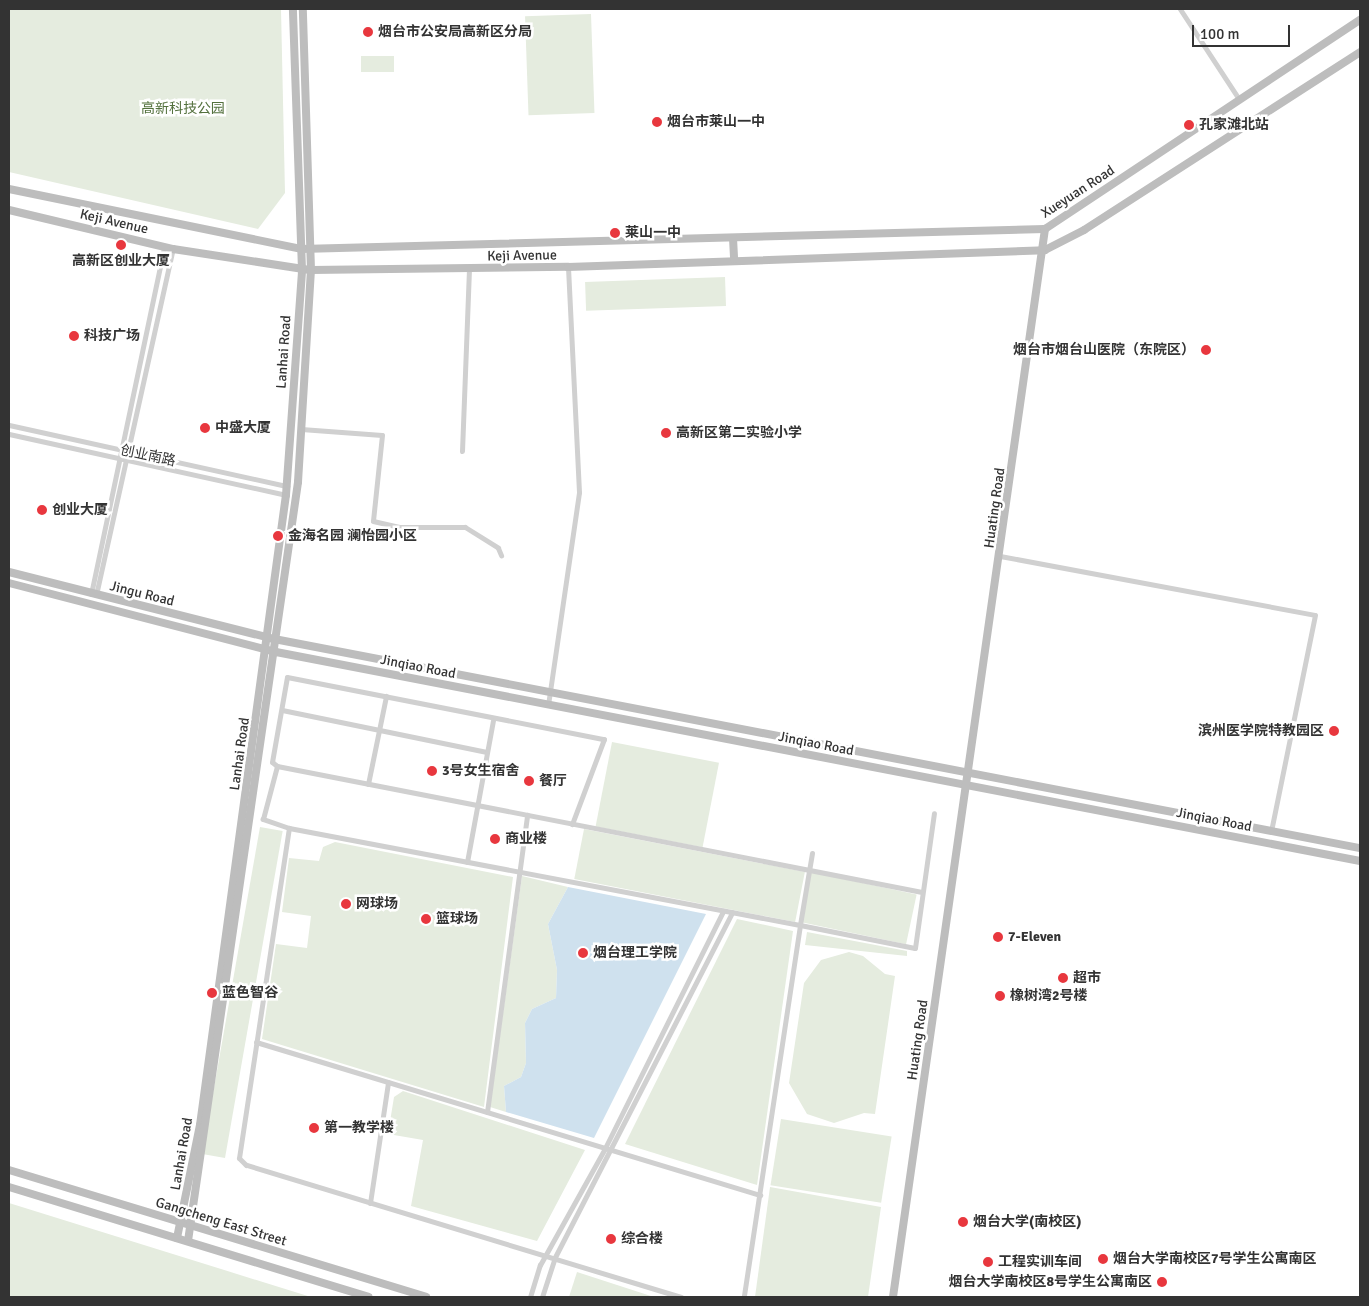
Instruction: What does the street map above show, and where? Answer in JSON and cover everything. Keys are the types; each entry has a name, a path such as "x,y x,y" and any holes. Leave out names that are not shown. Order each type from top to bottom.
{"street":[{"name":"Lanhai Road","path":"188,1241 276,652 273,639 287,486 302,270 293,9"},
{"name":"Lanhai Road","path":"177,1238 200,1125 267,650 273,639 301,429 311,270 302,9"},
{"path":"1180,9 1239,98"},
{"name":"Xueyuan Road","path":"733,238 1045,229 1239,98 1360,20"},
{"path":"733,238 734,259 1045,250 1084,230 1360,52"},
{"name":"Keji Avenue","path":"9,189 301,249 733,238"},
{"name":"Keji Avenue","path":"9,210 173,249 302,270 470,270 734,259"},
{"name":"Huating Road","path":"893,1297 1045,250 1045,229"},
{"path":"93,594 118,458 164,246"},
{"path":"93,594 128,452 173,249"},
{"path":"548,704 579,492 568,267"},
{"path":"462,451 470,270"},
{"name":"创业南路","path":"9,424 287,486"},
{"path":"301,429 382,435 373,521 400,527 465,527 498,548 501,556"},
{"name":"创业南路","path":"9,434 286,495"},
{"path":"1000,556 1315,615 1271,831"},
{"name":"Jingu Road","path":"9,572 273,639"},
{"name":"Jingu Road","path":"9,583 267,650"},
{"name":"Jinqiao Road","path":"273,639 550,693 969,770 1360,848"},
{"name":"Jinqiao Road","path":"267,650 1360,861"},
{"path":"572,824 604,739 494,720 386,696 287,677 272,762 277,766 572,824 922,892"},
{"path":"368,784 386,696"},
{"path":"282,710 487,752"},
{"path":"467,862 494,720"},
{"path":"277,766 263,820 289,828 914,948 934,813"},
{"path":"487,1112 527,815"},
{"path":"289,828 238,1158 246,1165 681,1297"},
{"path":"744,1297 812,853"},
{"path":"530,1297 545,1256 605,1148 723,911"},
{"path":"542,1297 554,1259 613,1150 732,912"},
{"path":"256,1042 760,1195"},
{"path":"370,1203 388,1082"},
{"name":"Gangcheng East Street","path":"9,1170 426,1297"},
{"name":"Gangcheng East Street","path":"9,1187 369,1297"}],"green space":[{"name":"高新科技公园","path":"9,9 281,9 285,193 258,229 9,172"},
{"path":"591,14 594,113 528,115 525,16"},
{"path":"361,56 394,56 394,72 361,72"},
{"path":"725,277 726,306 586,311 585,282"},
{"path":"612,742 719,763 703,847 596,826"},
{"path":"260,827 283,831 225,1158 202,1154"},
{"path":"584,829 805,872 795,922 574,879"},
{"path":"335,842 513,877 484,1107 262,1039 276,944 307,948 311,916 282,912 289,858 319,861 323,847"},
{"path":"811,872 917,894 906,944 800,922"},
{"path":"522,876 568,887 548,924 557,970 556,998 532,1009 525,1023 526,1063 521,1077 504,1086 506,1112 490,1107"},
{"path":"737,919 793,931 757,1185 625,1144"},
{"path":"807,932 907,951 907,956 805,945"},
{"path":"849,952 863,956 885,974 895,976 875,1114 864,1113 834,1123 807,1114 789,1083 804,983 821,960"},
{"path":"403,1091 585,1150 537,1241 411,1206 423,1140 388,1134 394,1097"},
{"path":"781,1119 892,1137 881,1203 771,1185"},
{"path":"770,1187 881,1207 868,1297 755,1297"},
{"path":"9,1203 311,1297 9,1297"},
{"path":"577,1272 654,1297 569,1297"}],"water":[{"path":"568,887 706,914 594,1138 506,1112 504,1086 521,1077 526,1063 525,1023 532,1009 556,998 557,970 548,924"}],"place":[{"name":"烟台市公安局高新区分局","path":"368,32"},
{"name":"烟台市莱山一中","path":"657,122"},
{"name":"孔家滩北站","path":"1189,125"},
{"name":"莱山一中","path":"615,233"},
{"name":"高新区创业大厦","path":"121,245"},
{"name":"科技广场","path":"74,336"},
{"name":"烟台市烟台山医院（东院区）","path":"1206,350"},
{"name":"中盛大厦","path":"205,428"},
{"name":"高新区第二实验小学","path":"666,433"},
{"name":"创业大厦","path":"42,510"},
{"name":"金海名园 澜怡园小区","path":"278,536"},
{"name":"滨州医学院特教园区","path":"1334,731"},
{"name":"3号女生宿舍","path":"432,771"},
{"name":"餐厅","path":"529,781"},
{"name":"商业楼","path":"495,839"},
{"name":"网球场","path":"346,904"},
{"name":"篮球场","path":"426,919"},
{"name":"7-Eleven","path":"998,937"},
{"name":"烟台理工学院","path":"583,953"},
{"name":"超市","path":"1063,978"},
{"name":"蓝色智谷","path":"212,993"},
{"name":"橡树湾2号楼","path":"1000,996"},
{"name":"第一教学楼","path":"314,1128"},
{"name":"烟台大学(南校区)","path":"963,1222"},
{"name":"综合楼","path":"611,1239"},
{"name":"烟台大学南校区7号学生公寓南区","path":"1103,1259"},
{"name":"工程实训车间","path":"988,1262"},
{"name":"烟台大学南校区8号学生公寓南区","path":"1162,1282"}]}
